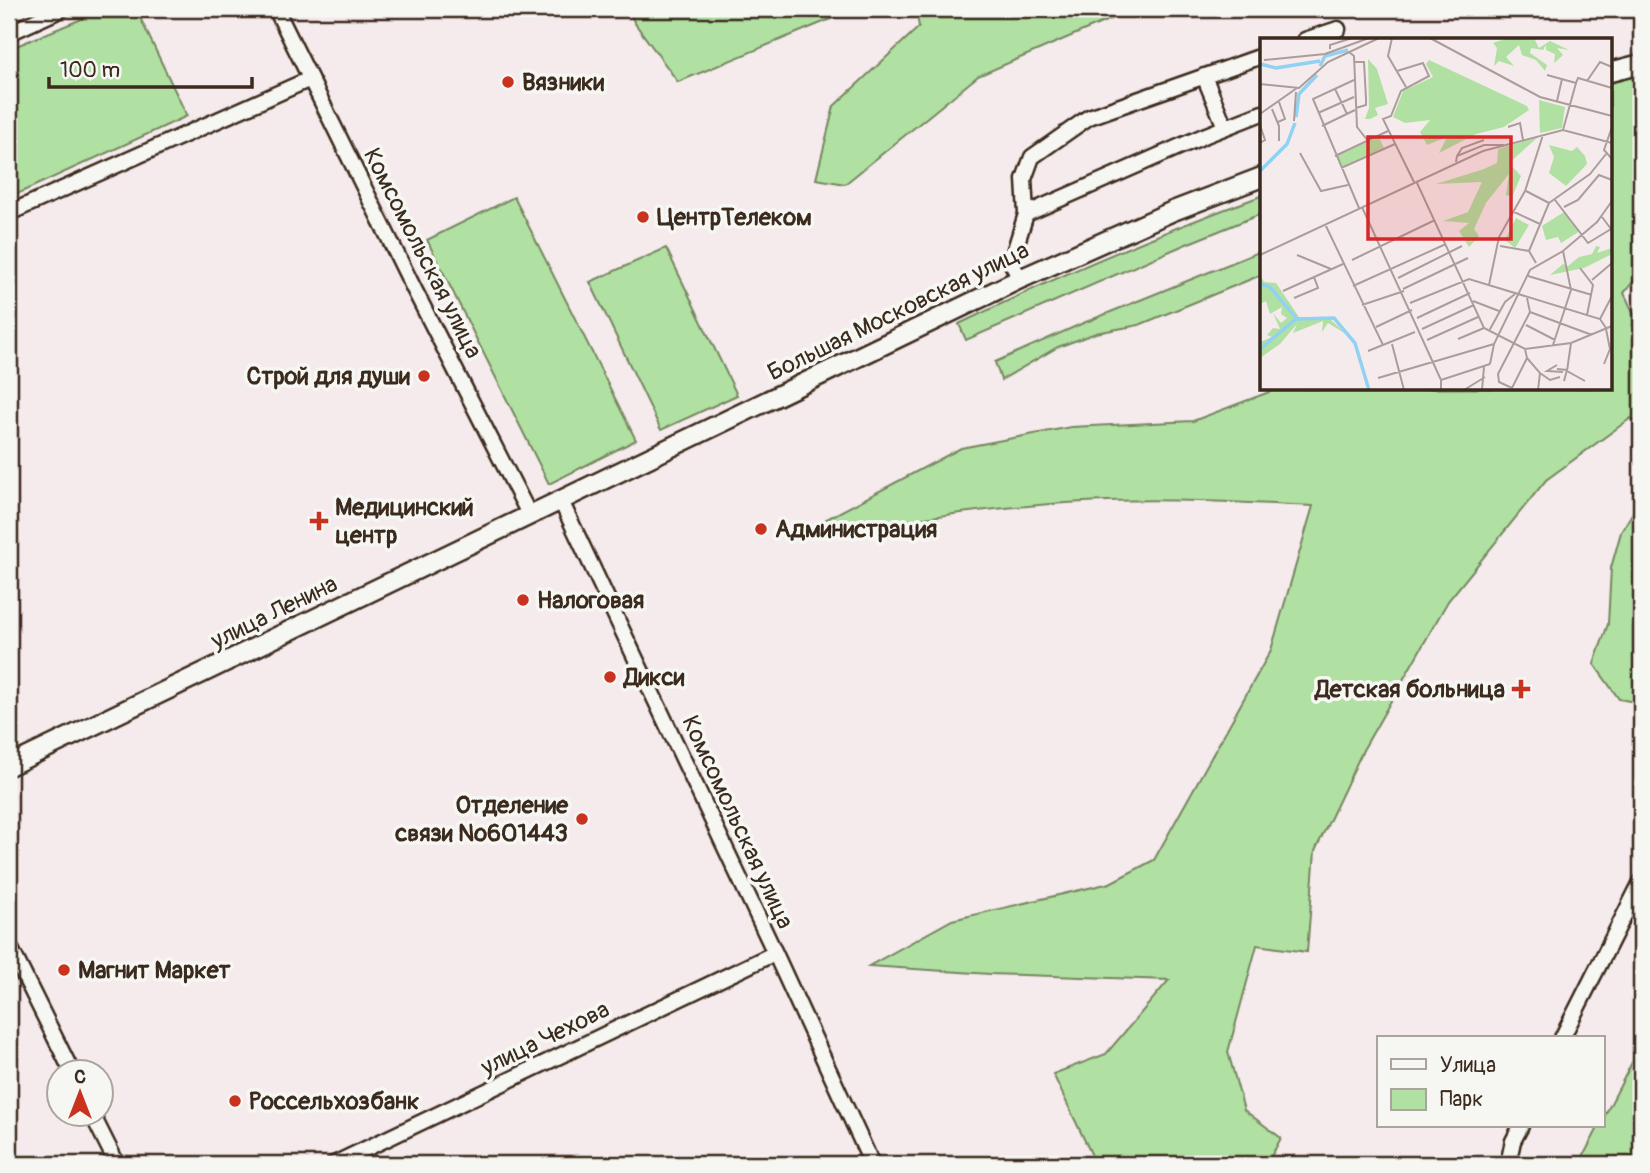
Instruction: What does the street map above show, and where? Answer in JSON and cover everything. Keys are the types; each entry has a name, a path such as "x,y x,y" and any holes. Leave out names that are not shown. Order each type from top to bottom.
{"main road":[{"path":"1612,71 1641,64"},
{"name":"Большая Московская улица","path":"561,501 1020,279 1173,211 1260,178"},
{"name":"улица Ленина","path":"9,766 561,501"}],"street":[{"path":"9,33 62,9"},
{"name":"Комсомольская улица","path":"276,9 530,516"},
{"path":"1311,38 1338,29"},
{"path":"1020,279 1011,262 1026,214 1024,178 1032,157 1089,117 1260,56"},
{"path":"1204,76 1225,127"},
{"path":"9,213 310,79"},
{"path":"1026,214 1260,114"},
{"name":"Комсомольская улица","path":"561,501 872,1164"},
{"path":"1563,1036 1641,882"},
{"path":"9,945 65,1058"},
{"name":"улица Чехова","path":"334,1164 775,953"},
{"path":"99,1128 117,1164"},
{"path":"1508,1164 1513,1141 1520,1128"}],"green space":[{"path":"106,9 136,9 187,116 15,195 9,182 9,49"},
{"path":"629,9 855,9 678,82 634,22"},
{"path":"916,9 1134,9 978,76 845,184 816,179 834,106 919,27"},
{"path":"1641,73 1641,272 1624,293 1641,329 1641,426 1631,418 1546,480 1448,601 1363,750 1315,851 1307,952 1257,945 1228,1052 1244,1110 1281,1138 1267,1164 1096,1164 1053,1074 1106,1054 1169,980 990,974 869,966 952,920 1110,883 1154,860 1271,650 1313,506 1170,500 1047,504 935,516 787,540 961,448 1071,427 1193,421 1274,390 1612,390 1612,80"},
{"path":"1260,196 1260,214 966,340 959,324 1108,256"},
{"path":"514,197 636,440 549,484 427,240"},
{"path":"666,248 737,395 661,430 590,282"},
{"path":"1260,251 1260,275 1139,325 1096,333 1058,347 1001,380 995,362"},
{"path":"1641,499 1641,703 1619,699 1594,664 1608,624 1611,568 1621,532"},
{"path":"1641,1045 1641,1164 1579,1164 1598,1128 1604,1128 1604,1117"}],"place":[{"name":"Вязники","path":"508,82"},
{"name":"ЦентрТелеком","path":"643,217"},
{"name":"Строй для души","path":"424,376"},
{"name":"Медицинский центр","path":"319,521"},
{"name":"Администрация","path":"761,529"},
{"name":"Налоговая","path":"523,600"},
{"name":"Дикси","path":"610,677"},
{"name":"Детская больница","path":"1521,689"},
{"name":"Отделение связи №601443","path":"582,819"},
{"name":"Магнит Маркет","path":"64,970"},
{"name":"Россельхозбанк","path":"235,1101"}]}
